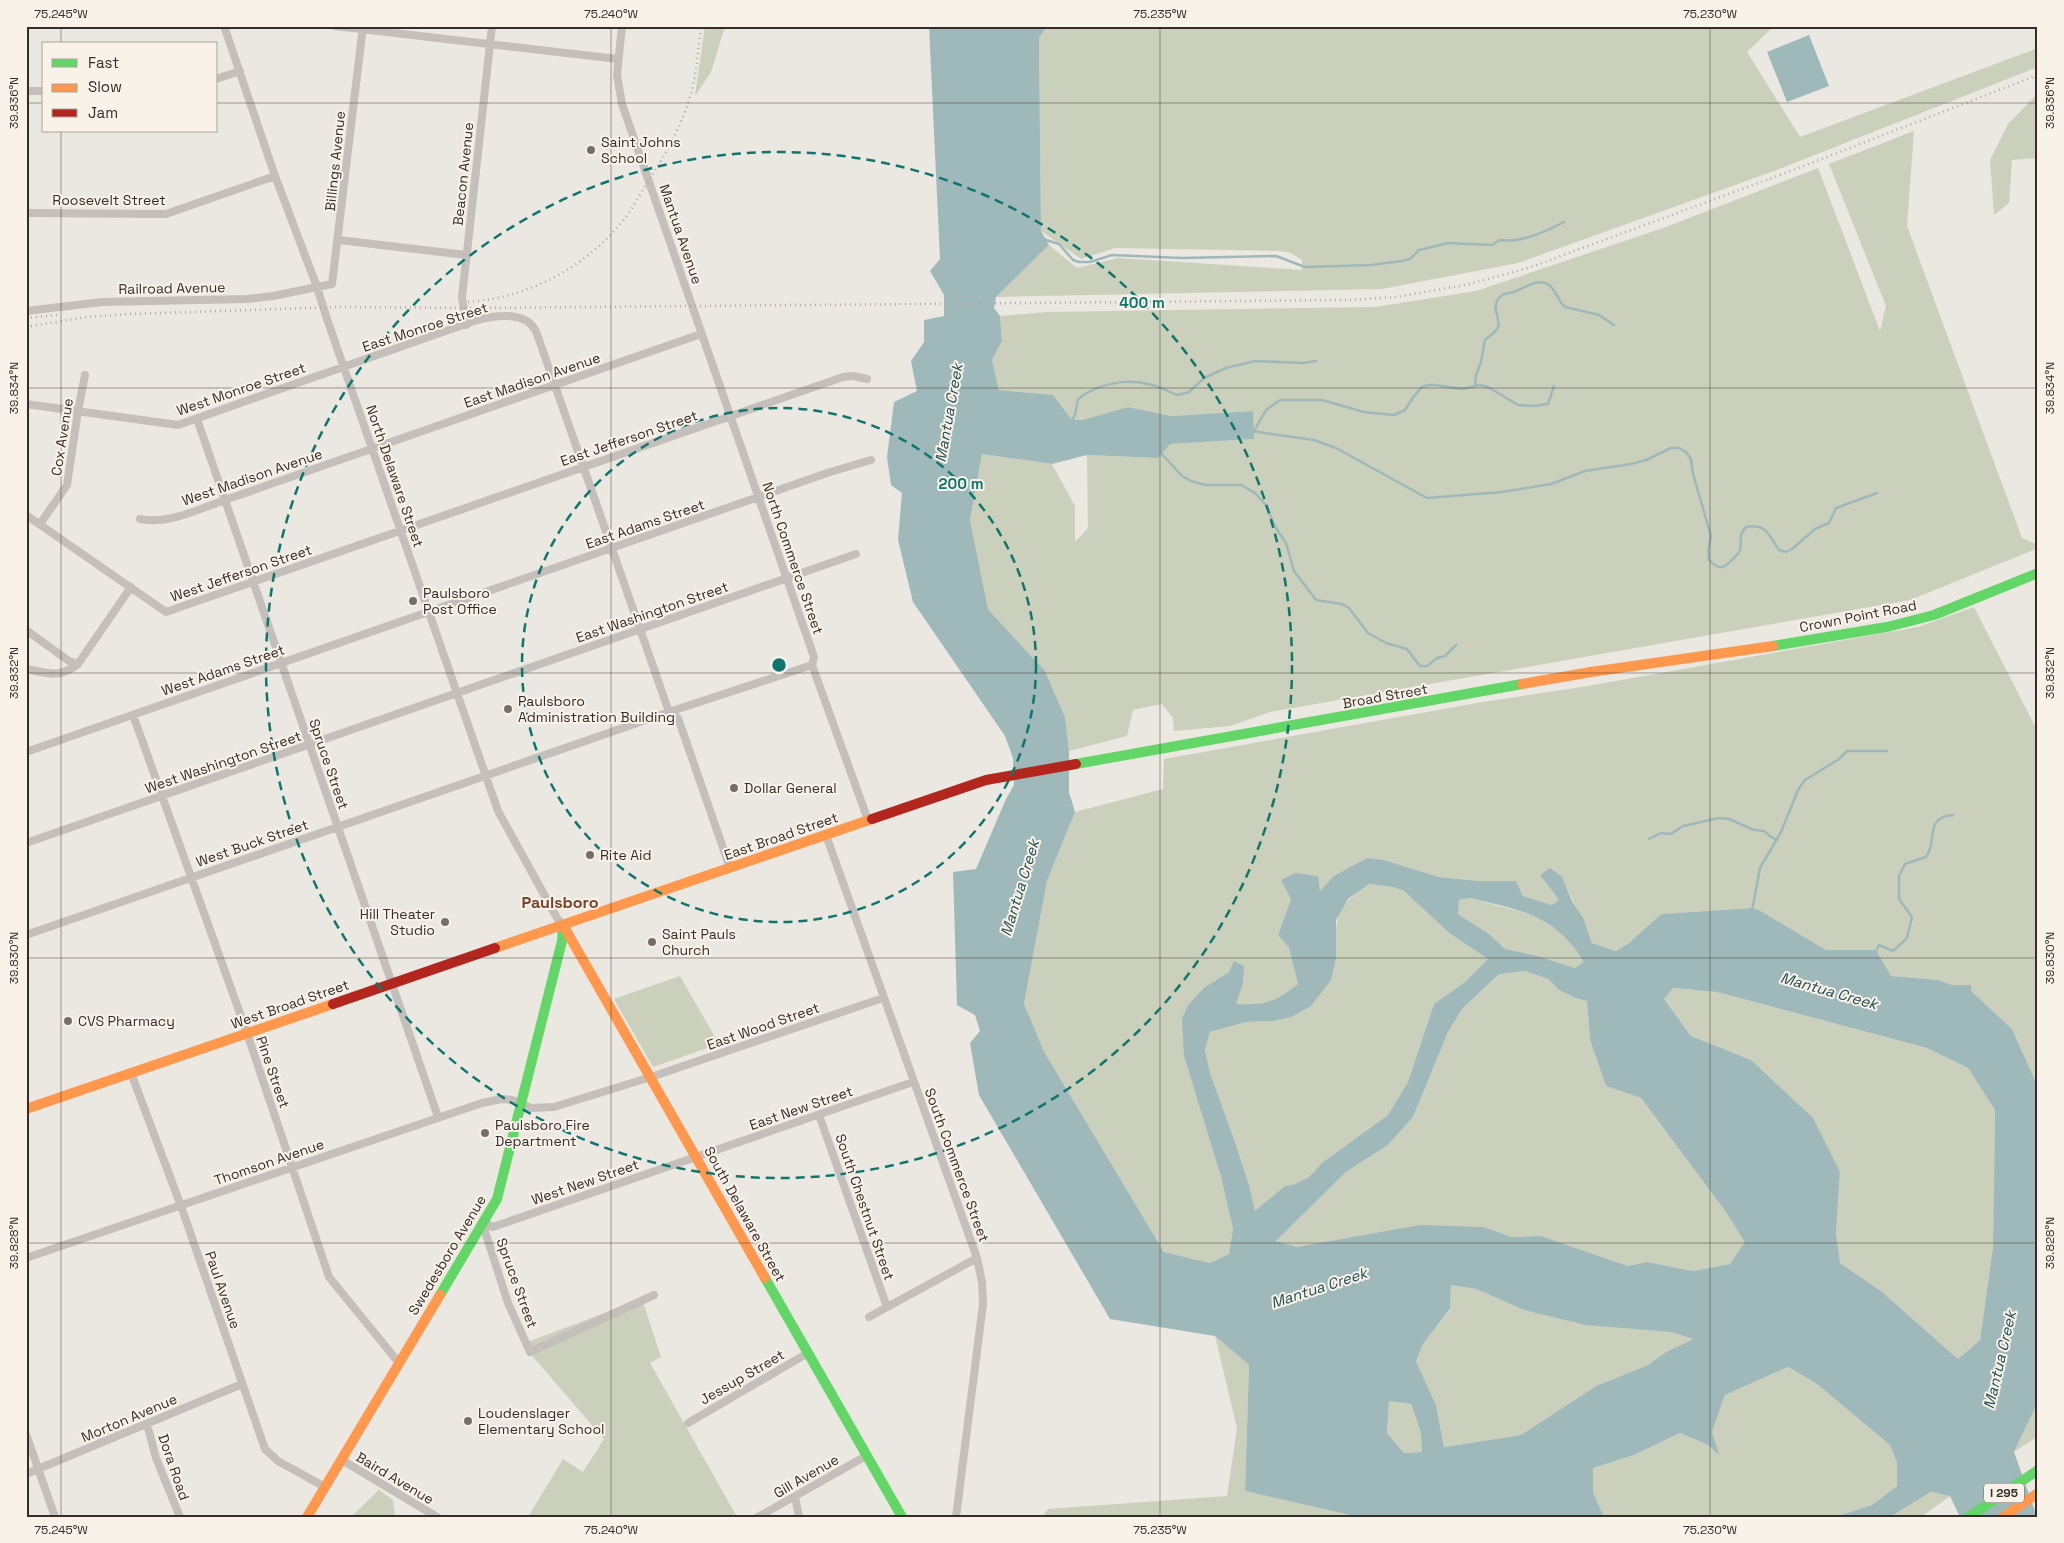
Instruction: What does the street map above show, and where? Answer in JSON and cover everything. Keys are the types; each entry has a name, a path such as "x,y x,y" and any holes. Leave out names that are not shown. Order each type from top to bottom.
{"main road":[{"name":"Crown Point Road","path":"1765,647 1887,627 1934,615 2038,573"},
{"name":"Broad Street","path":"1010,776 1591,672 1765,647"},
{"name":"East Broad Street","path":"563,925 966,787 1010,776"},
{"name":"West Broad Street","path":"26,1109 563,925"},
{"name":"South Delaware Street","path":"563,925 902,1517"},
{"name":"Swedesboro Avenue","path":"307,1517 497,1199 562,941 563,925"},
{"name":"I 295","path":"1969,1517 2038,1470"},
{"name":"I 295","path":"2003,1517 2038,1493"}],"street":[{"name":"North Delaware Street","path":"224,26 275,176 318,287 344,368 485,775 506,827 563,925"},
{"path":"336,26 618,59"},
{"name":"Beacon Avenue","path":"466,325 462,297 492,26"},
{"name":"Mantua Avenue","path":"622,26 617,75 622,104 692,304"},
{"name":"Billings Avenue","path":"318,287 332,284 363,28"},
{"path":"218,78 240,71"},
{"path":"26,91 42,91"},
{"name":"Roosevelt Street","path":"26,212 166,214 275,176"},
{"path":"338,240 466,255"},
{"name":"Railroad Avenue","path":"26,311 102,302 247,299 291,294 318,287"},
{"name":"North Commerce Street","path":"692,304 814,657 812,665 868,820"},
{"name":"East Monroe Street","path":"344,368 489,317 519,316 534,328 556,385"},
{"name":"East Madison Avenue","path":"372,449 701,334"},
{"name":"West Monroe Street","path":"26,404 178,425 344,368"},
{"name":"Cox Avenue","path":"40,524 67,485 85,375"},
{"name":"East Jefferson Street","path":"400,531 843,377 853,376 868,379"},
{"path":"556,385 669,712 678,718 730,868"},
{"name":"Spruce Street","path":"197,419 438,1117"},
{"name":"West Madison Avenue","path":"140,519 154,522 166,520 372,449"},
{"name":"East Adams Street","path":"429,612 871,460"},
{"name":"West Jefferson Street","path":"26,515 166,612 400,531"},
{"name":"East Washington Street","path":"457,694 856,554"},
{"path":"26,669 58,674 68,671 78,664 131,587"},
{"name":"West Adams Street","path":"26,752 429,612"},
{"path":"26,630 69,661 78,664"},
{"name":"West Buck Street","path":"26,935 485,775 812,665"},
{"name":"West Washington Street","path":"26,844 457,694"},
{"name":"Pine Street","path":"133,715 247,1033 328,1276 399,1363"},
{"name":"South Commerce Street","path":"826,834 977,1258 982,1282 983,1304 956,1517"},
{"name":"East Wood Street","path":"521,1104 531,1108 554,1107 651,1077 884,998"},
{"name":"Paul Avenue","path":"131,1073 181,1206 265,1449 278,1461 325,1487"},
{"name":"East New Street","path":"697,1157 913,1082"},
{"name":"Thomson Avenue","path":"26,1258 438,1117 502,1099 512,1100 521,1104"},
{"name":"South Chestnut Street","path":"819,1115 887,1307"},
{"name":"West New Street","path":"482,1222 493,1227 697,1157"},
{"name":"Spruce Street","path":"482,1222 508,1303 530,1352 654,1295"},
{"path":"869,1317 977,1258"},
{"name":"Jessup Street","path":"688,1423 808,1353"},
{"name":"Morton Avenue","path":"26,1474 242,1384"},
{"name":"Dora Road","path":"147,1424 156,1458 180,1517"},
{"path":"26,1434 55,1517"},
{"name":"Gill Avenue","path":"758,1517 795,1498 866,1456"},
{"name":"Baird Avenue","path":"342,1460 436,1517"},
{"path":"795,1498 799,1517"}],"green space":[{"path":"705,26 725,26 711,72 695,96"},
{"path":"1047,26 1774,26 1747,52 1800,137 2038,48 2038,67 1774,171 1518,263 1382,289 996,297 1049,245 1077,268 1118,258 1302,270 1302,260 1291,253 1281,251 1115,248 1081,259 1041,231 1039,38"},
{"path":"2038,93 2038,158 2012,160 2009,203 1994,215 1990,160 2008,124"},
{"path":"1914,131 1907,226 2022,538 2038,545 2038,548 1910,600 1270,712 1230,726 1174,731 1173,718 1162,704 1133,710 1127,736 1069,751 1065,717 1045,671 988,609 970,520 982,454 1052,464 1075,506 1075,542 1088,528 1087,455 1158,458 1169,444 1253,439 1253,411 1171,416 1128,407 1083,421 1072,420 1053,395 999,390 992,360 1002,341 1000,316 1047,312 1375,307 1476,291 1666,227 1818,168 1880,331 1886,306 1829,164"},
{"path":"1974,607 2038,732 2038,1087 2012,1029 1970,991 1971,985 1952,985 1939,980 1891,976 1876,950 1826,950 1759,910 1752,908 1661,914 1629,943 1616,951 1592,943 1562,878 1540,875 1559,900 1552,905 1523,896 1516,881 1478,881 1439,877 1384,860 1320,892 1291,899 1278,935 1289,948 1298,984 1282,996 1269,1002 1235,1004 1243,983 1229,972 1205,987 1184,1056 1221,1177 1233,1229 1229,1254 1210,1263 1164,1252 1043,1052 1024,1004 1047,881 1075,812 1163,789 1164,759 1918,627"},
{"path":"1369,884 1393,887 1404,891 1449,933 1488,959 1465,982 1434,1004 1408,1082 1388,1115 1323,1162 1309,1177 1295,1184 1285,1186 1255,1212 1249,1185 1210,1073 1205,1050 1210,1032 1246,1022 1273,1021 1336,958 1336,932 1339,915 1349,900"},
{"path":"1470,898 1536,916 1566,936 1585,962 1575,968 1534,955 1505,949 1489,934 1458,914 1459,900"},
{"path":"1525,971 1548,979 1559,990 1575,998 1587,1001 1590,1040 1606,1086 1641,1098 1726,1212 1746,1242 1730,1264 1693,1271 1647,1262 1628,1266 1541,1236 1512,1237 1484,1227 1297,1247 1276,1241 1346,1172 1388,1145 1413,1117 1448,1032 1462,1009 1499,974"},
{"path":"680,976 719,1044 653,1067 614,999"},
{"path":"1672,988 1717,992 1927,1048 1968,1068 1995,1110 1993,1247 1980,1340 1958,1359 1881,1291 1840,1263 1836,1232 1840,1172 1751,1060 1691,1036 1664,999"},
{"path":"1451,1285 1476,1289 1524,1310 1671,1332 1693,1339 1666,1352 1648,1365 1596,1386 1521,1435 1444,1447 1436,1405 1416,1361 1423,1344 1450,1310"},
{"path":"642,1299 661,1357 650,1363 737,1517 528,1517 563,1459 583,1472 604,1439 522,1344"},
{"path":"1215,1336 1249,1365 1245,1491 1359,1517 1042,1517 1048,1509 1227,1496 1237,1428"},
{"path":"1788,1367 1817,1384 1890,1445 1897,1463 1897,1486 1872,1505 1835,1517 1604,1517 1593,1492 1593,1468 1634,1455 1680,1433 1708,1445 1718,1454 1712,1432 1725,1395"},
{"path":"1389,1401 1411,1404 1421,1433 1422,1452 1404,1453 1387,1433"},
{"path":"2038,1402 2038,1436 2014,1452"},
{"path":"379,1490 393,1500 395,1517 351,1517"},
{"path":"1931,1492 1950,1496 1921,1517 1890,1517"}],"water":[{"name":"Mantua Creek","path":"929,26 1047,26 1039,38 1041,231 1049,245 996,297 994,308 1000,316 1002,341 992,360 999,390 1053,395 1072,420 1083,420 1128,407 1171,416 1253,411 1254,439 1170,444 1158,458 1087,455 1052,464 982,454 970,520 988,609 1045,671 1065,717 1069,751 1069,792 1075,812 1047,881 1024,1004 1044,1052 1164,1252 1210,1263 1229,1254 1233,1229 1221,1177 1184,1056 1182,1019 1188,1005 1205,987 1229,972 1234,961 1244,966 1243,983 1236,1004 1255,1004 1276,999 1298,984 1289,948 1278,935 1291,899 1281,880 1295,873 1318,876 1320,891 1334,876 1367,858 1384,860 1439,877 1478,881 1516,881 1523,896 1552,905 1559,900 1540,875 1550,868 1562,877 1572,901 1583,918 1592,943 1616,951 1629,943 1661,914 1752,908 1759,910 1826,950 1876,950 1891,976 1939,980 1952,985 1971,985 1971,991 2012,1029 2038,1087 2038,1402 2014,1452 2037,1517 1960,1517 1950,1496 1931,1492 1890,1517 1835,1517 1872,1505 1897,1486 1897,1463 1890,1445 1817,1384 1788,1367 1725,1395 1712,1432 1719,1455 1708,1445 1680,1433 1634,1455 1593,1468 1593,1492 1604,1517 1359,1517 1245,1491 1249,1365 1215,1336 1110,1319 979,1095 970,1043 980,1031 975,1015 957,1005 953,872 976,869 1006,799 1014,785 1013,758 1005,736 913,602 898,540 902,493 891,485 887,457 894,402 917,391 911,361 924,342 924,320 944,316 944,295 930,271 940,259","holes":["1369,884 1393,887 1404,891 1449,933 1488,959 1465,982 1434,1004 1408,1082 1388,1115 1323,1162 1309,1177 1295,1184 1285,1186 1255,1211 1249,1185 1210,1073 1205,1050 1210,1032 1246,1022 1273,1021 1291,1017 1311,1006 1331,980 1336,958 1336,920 1348,899","1470,898 1521,911 1535,917 1561,934 1573,946 1584,962 1575,968 1534,955 1505,949 1489,934 1458,914 1459,900","1525,971 1548,979 1559,990 1575,998 1587,1001 1590,1040 1606,1086 1641,1098 1726,1212 1745,1242 1730,1264 1693,1271 1647,1262 1628,1266 1541,1236 1512,1237 1484,1227 1420,1225 1297,1247 1276,1241 1346,1172 1388,1145 1413,1117 1448,1032 1462,1009 1499,974","1673,988 1717,992 1927,1048 1968,1068 1995,1110 1993,1247 1980,1340 1958,1359 1881,1291 1840,1263 1836,1232 1840,1172 1813,1118 1751,1060 1691,1036 1664,999","1451,1285 1476,1289 1524,1310 1586,1325 1671,1332 1693,1339 1666,1352 1648,1365 1596,1386 1521,1435 1444,1447 1436,1405 1416,1361 1423,1344 1450,1309","1389,1401 1411,1404 1421,1433 1422,1452 1404,1453 1387,1433"]},
{"path":"1809,35 1829,86 1787,102 1767,52"}],"waterway":[{"path":"1043,239 1059,244 1073,260 1079,262 1090,262 1112,255 1182,258 1276,256 1305,267 1371,265 1410,259 1419,250 1448,243 1492,245 1500,240 1516,240 1541,233 1564,222"},
{"path":"1475,386 1485,340 1494,333 1499,324 1496,304 1500,296 1504,294 1517,291 1531,284 1544,283 1551,287 1565,307 1599,315 1614,325"},
{"path":"1072,420 1075,415 1078,399 1095,389 1114,383 1143,383 1178,395 1189,392 1204,378 1226,368 1255,361 1303,363 1316,361"},
{"path":"1254,431 1266,410 1280,400 1322,400 1364,412 1394,415 1405,410 1422,387 1428,385 1462,389 1480,385 1488,387 1518,405 1534,406 1548,404 1554,386"},
{"path":"1251,431 1314,440 1336,448 1427,498 1502,492 1551,484 1585,471 1631,464 1646,460 1671,448 1679,448 1686,452 1691,459 1693,474 1711,536 1708,551 1709,560 1720,567 1726,565 1739,552 1741,535 1746,527 1753,526 1764,529 1779,550 1786,552 1815,529 1829,523 1836,508 1877,493"},
{"path":"1159,451 1182,476 1191,481 1205,485 1241,485 1255,493 1265,504 1276,528 1286,543 1294,571 1316,600 1342,604 1349,608 1368,633 1386,643 1407,649 1420,666 1427,666 1437,658 1445,656 1456,645"},
{"path":"1752,911 1760,868 1781,832 1798,790 1805,780 1839,759 1847,751 1887,751"},
{"path":"1875,953 1879,945 1893,951 1907,938 1912,917 1899,899 1899,876 1905,864 1926,857 1931,845 1934,825 1938,820 1953,815"},
{"path":"1649,839 1661,833 1671,834 1683,826 1719,818 1729,819 1754,830 1764,831 1777,840"}],"railway":[{"path":"468,302 511,294 552,278 589,254 625,218 660,162 682,119 694,80 701,26"},
{"path":"26,327 86,317 131,314 339,307 474,308 1349,300 1396,297 1470,284 1531,267 1788,172 2038,75"},
{"path":"26,318 58,315"}],"traffic: fast":[{"path":"1773,646 1887,627 1934,615 2038,573"},
{"path":"1076,764 1522,684"},
{"path":"440,1295 497,1199 562,941 563,926"},
{"path":"765,1278 902,1517"},
{"path":"1969,1517 2038,1470"}],"traffic: slow":[{"path":"1522,684 1591,672 1773,646"},
{"path":"495,948 872,819"},
{"path":"563,925 765,1278"},
{"path":"26,1109 333,1004"},
{"path":"307,1517 440,1295"},
{"path":"2003,1517 2038,1493"}],"traffic: jam":[{"path":"872,819 986,780 1076,764"},
{"path":"333,1004 495,948"}],"place":[{"name":"Saint Johns School","path":"591,150"},
{"name":"Paulsboro Post Office","path":"413,601"},
{"name":"Paulsboro Administration Building","path":"508,709"},
{"name":"Dollar General","path":"734,788"},
{"name":"Rite Aid","path":"590,855"},
{"name":"Hill Theater Studio","path":"445,922"},
{"name":"Saint Pauls Church","path":"652,942"},
{"name":"CVS Pharmacy","path":"68,1021"},
{"name":"Paulsboro Fire Department","path":"485,1133"},
{"name":"Loudenslager Elementary School","path":"468,1421"}],"district":[{"name":"Paulsboro","path":"560,902"}]}
